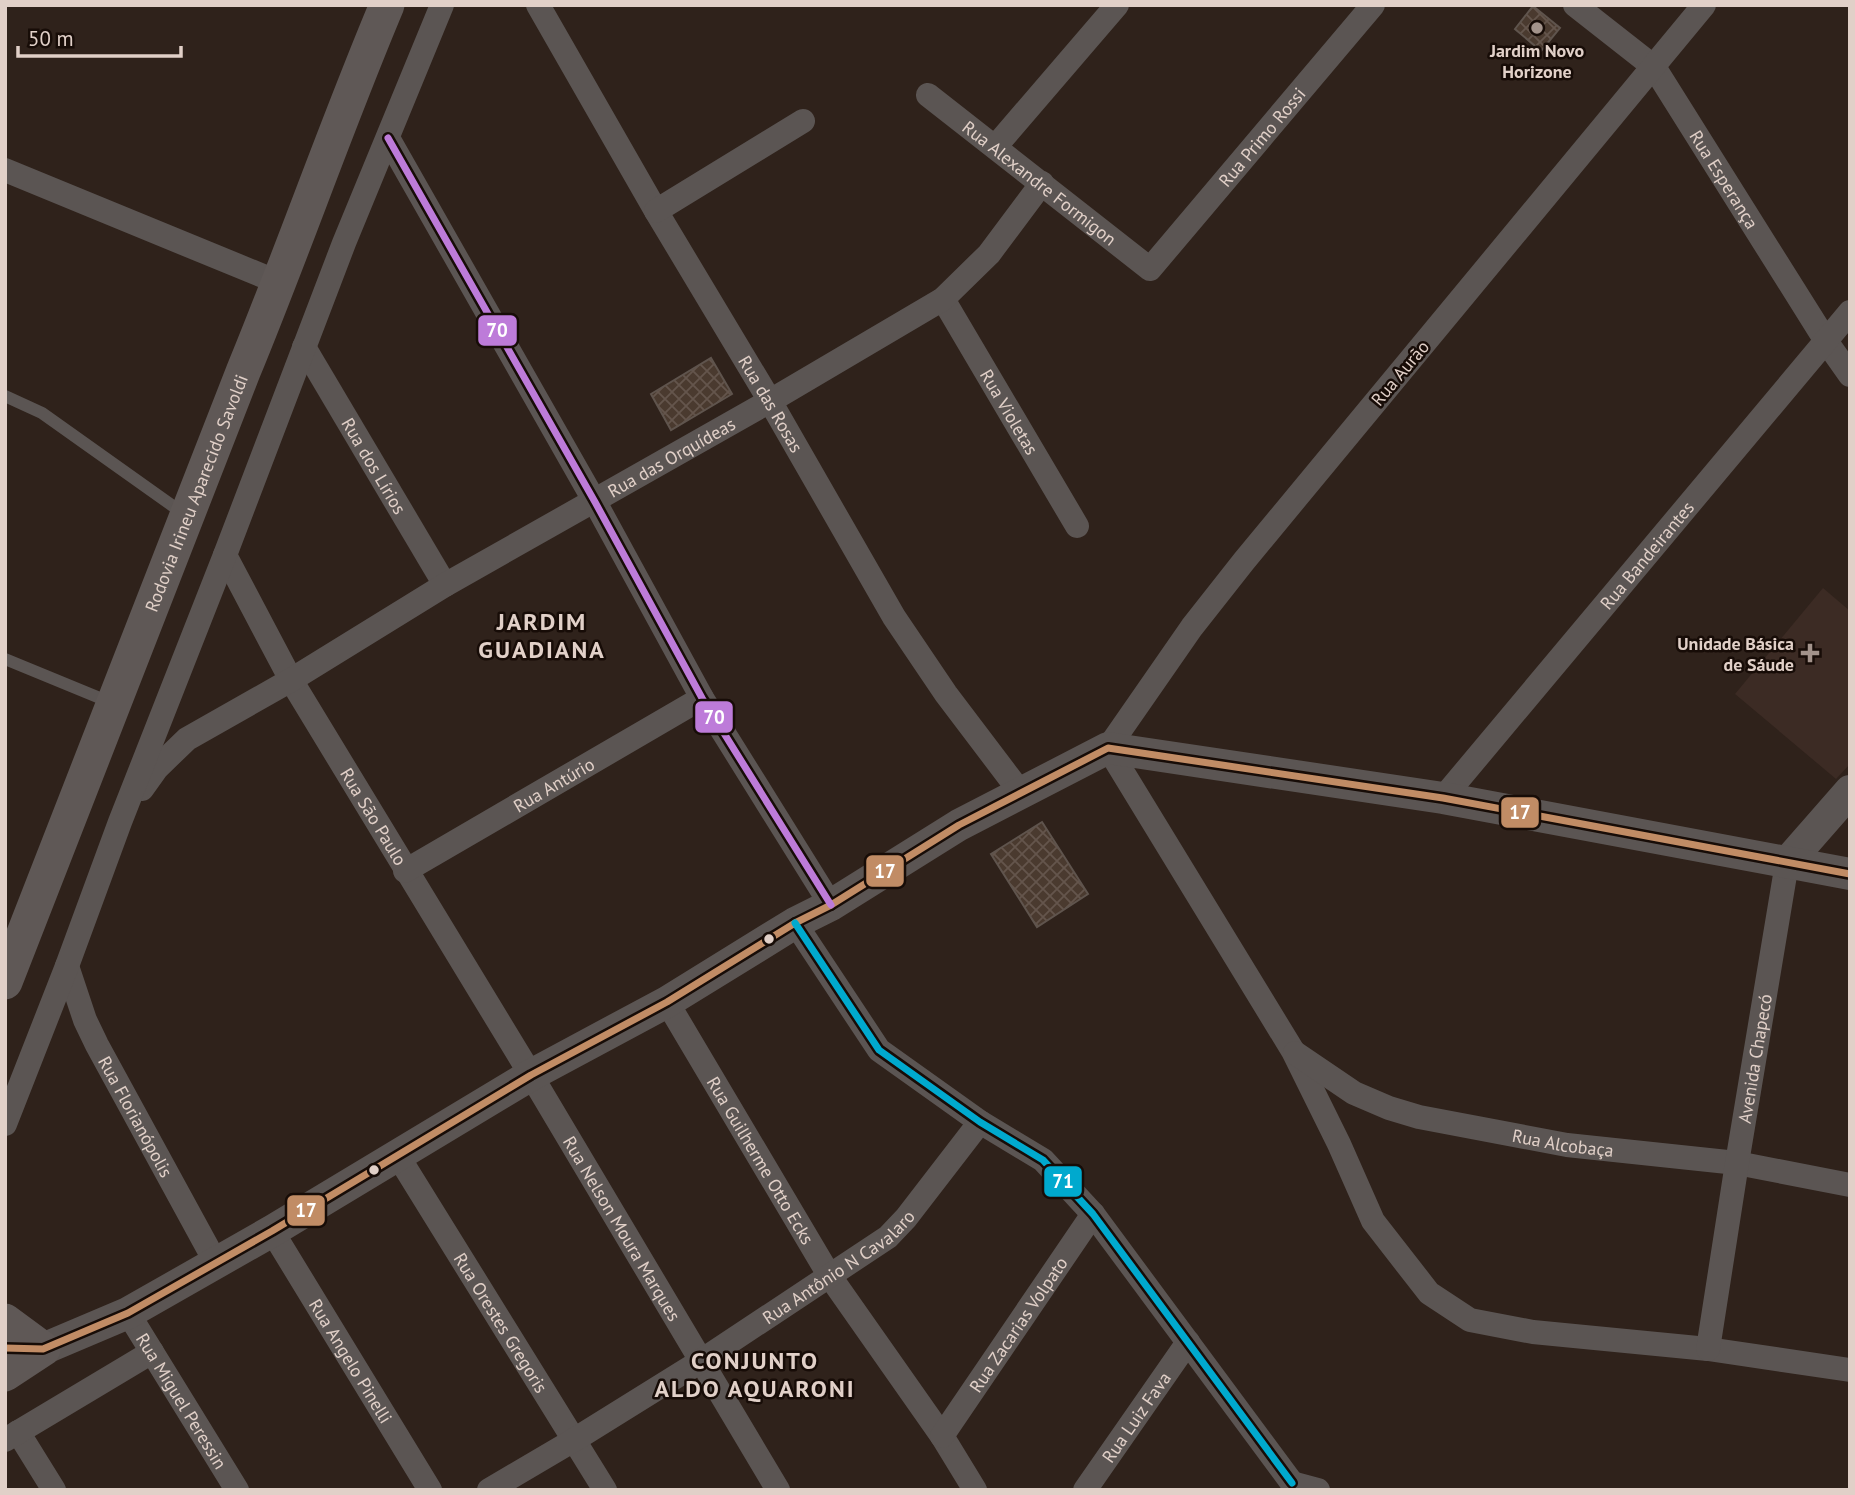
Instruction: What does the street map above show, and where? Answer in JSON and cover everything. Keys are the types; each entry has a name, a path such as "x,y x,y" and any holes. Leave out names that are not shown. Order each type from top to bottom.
{"main road":[{"name":"Rodovia Irineu Aparecido Savoldi","path":"5,982 387,5"},
{"path":"6,1348 43,1349"}],"street":[{"path":"5,1124 344,243 442,5"},
{"name":"Rua das Rosas","path":"538,5 894,617 946,694 1021,793"},
{"path":"995,147 1117,5"},
{"name":"Rua Primo Rossi","path":"1150,269 1373,5"},
{"name":"Rua Esperança","path":"1575,5 1654,67 1850,375"},
{"name":"Rua Aurão","path":"1108,748 1192,627 1244,561 1704,5"},
{"name":"Rua Alexandre Formigon","path":"928,95 1150,269"},
{"path":"656,211 803,121"},
{"path":"388,138 595,502 702,698 831,905"},
{"path":"5,170 280,283"},
{"name":"Rua das Orquídeas","path":"291,680 446,585 595,502 943,299 989,254 1042,183"},
{"name":"Rua Violetas","path":"943,299 1077,526"},
{"name":"Rua Bandeirantes","path":"1443,798 1850,312"},
{"name":"Rua dos Lírios","path":"304,347 446,585"},
{"name":"Rua São Paulo","path":"225,555 291,680 531,1075"},
{"path":"120,822 157,768 187,739 291,680"},
{"name":"Rua Antúrio","path":"405,871 702,698"},
{"path":"1108,748 1293,1051 1373,1221 1429,1293 1470,1320 1533,1332 1708,1349 1850,1370"},
{"path":"43,1349 128,1313 216,1264 531,1075 667,1002 959,825 1108,748 1443,798 1850,874"},
{"path":"1787,863 1850,791"},
{"name":"Avenida Chapecó","path":"1708,1349 1787,863"},
{"path":"796,923 879,1050 980,1122 1043,1160 1093,1214 1188,1342 1289,1486 1318,1490"},
{"name":"Rua Florianópolis","path":"67,966 85,1020 97,1045 216,1264"},
{"name":"Rua Guilherme Otto Ecks","path":"667,1002 830,1275 942,1436 975,1490"},
{"name":"Rua Alcobaça","path":"1293,1051 1354,1093 1419,1117 1567,1145 1737,1163 1850,1185"},
{"name":"Rua Nelson Moura Marques","path":"531,1075 778,1490"},
{"name":"Rua Antônio N Cavalaro","path":"489,1490 701,1361 888,1237 906,1218 980,1122"},
{"name":"Rua Orestes Gregoris","path":"398,1156 605,1490"},
{"name":"Rua Zacarias Volpato","path":"942,1436 1093,1214"},
{"name":"Rua Angelo Pinelli","path":"272,1231 430,1490"},
{"name":"Rua Miguel Peressin","path":"128,1313 237,1490"},
{"name":"Rua Luiz Fava","path":"1085,1490 1188,1342"},
{"path":"54,1490 12,1436 152,1352"}],"lane":[{"path":"5,396 42,413 187,517"},
{"path":"5,659 115,704"}],"shaded area":[{"name":"Unidade Básica de Sáude","path":"1823,588 1850,611 1850,764 1836,779 1735,694"}],"building":[{"name":"Jardim Novo Horizone","path":"1533,6 1560,28 1541,51 1515,29"},
{"path":"711,358 732,394 671,430 651,394"},
{"path":"1042,822 1088,894 1037,927 991,854"}],"transit line":[{"name":"70","path":"388,138 595,502 702,698 831,905"},
{"name":"17","path":"5,1348 43,1349 128,1313 272,1231 531,1075 667,1002 959,825 1108,748 1443,798 1850,874"},
{"name":"71","path":"795,923 879,1050 980,1122 1043,1160 1093,1214 1292,1483"}],"place":[{"name":"Jardim Novo Horizone","path":"1537,28"},
{"name":"Unidade Básica de Sáude","path":"1810,653"}],"district":[{"name":"JARDIM GUADIANA","path":"542,635"},
{"name":"CONJUNTO ALDO AQUARONI","path":"755,1374"}]}
